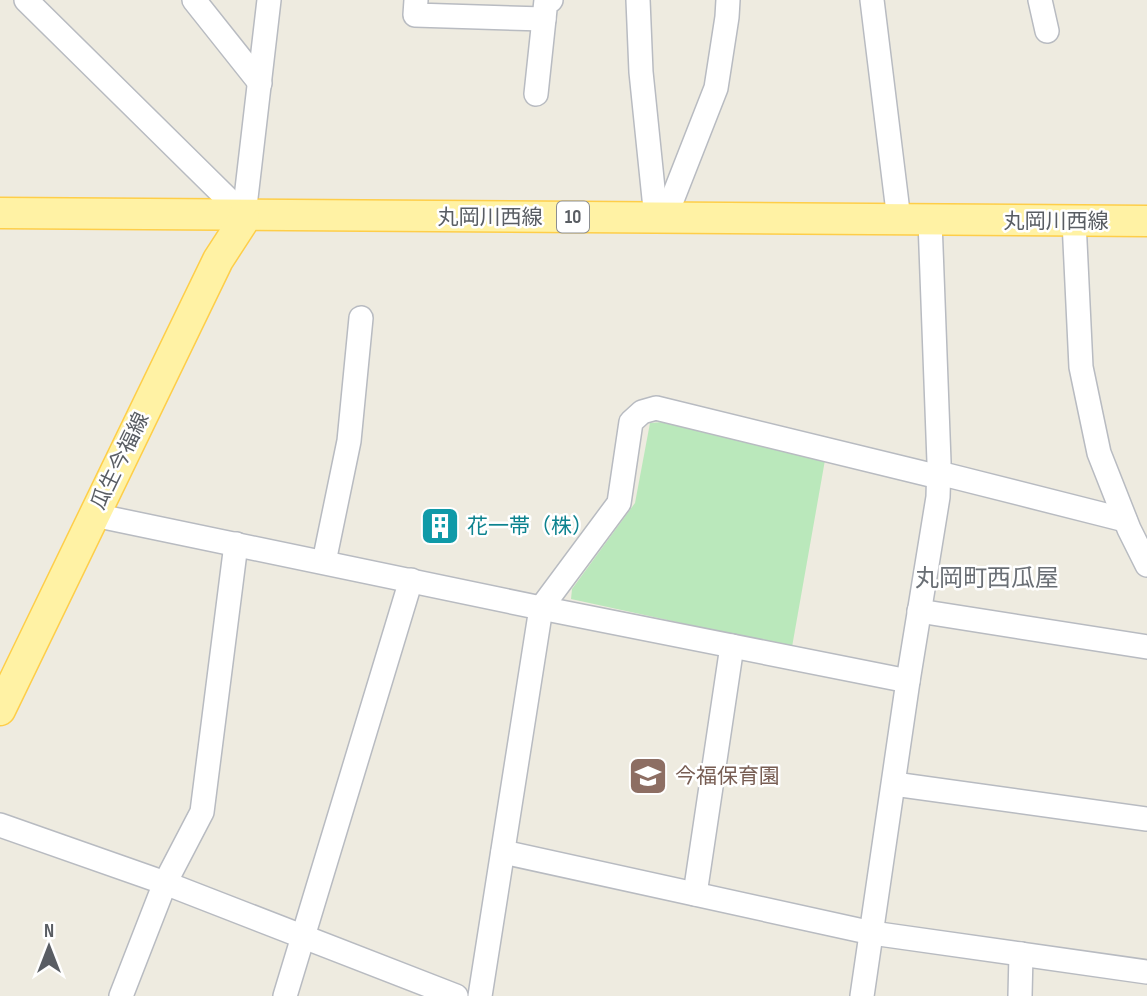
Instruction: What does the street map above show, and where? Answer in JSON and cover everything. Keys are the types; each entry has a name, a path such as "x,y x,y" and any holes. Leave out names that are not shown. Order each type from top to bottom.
{"main road":[{"name":"丸岡川西線","path":"0,213 1147,222"},
{"name":"瓜生今福線","path":"0,710 218,260 242,223 244,215"}],"street":[{"path":"26,0 244,215"},
{"path":"194,0 260,83"},
{"path":"244,215 269,0"},
{"path":"416,0 415,15 547,10 536,94"},
{"path":"638,0 641,72 660,218"},
{"path":"660,218 716,88 729,0"},
{"path":"872,0 899,220"},
{"path":"1040,0 1047,31"},
{"path":"862,996 938,497 930,220"},
{"path":"1074,221 1081,368 1099,453 1125,520 1147,565"},
{"path":"324,562 349,441 361,318"},
{"path":"480,996 541,608 618,502 631,422 642,412 656,408 1125,520"},
{"path":"94,515 908,681"},
{"path":"121,996 165,883 202,812 236,544"},
{"path":"285,996 411,580"},
{"path":"919,611 1147,647"},
{"path":"695,894 732,646"},
{"path":"894,784 1147,819"},
{"path":"0,825 165,883 456,996"},
{"path":"503,852 872,933 1147,972"},
{"path":"1020,996 1021,954"}],"green space":[{"path":"663,422 825,460 792,647 571,599 572,589 635,503 650,423"}],"place":[{"name":"花一帯（株）","path":"440,526"},
{"name":"今福保育園","path":"648,776"}],"district":[{"name":"丸岡町西瓜屋","path":"987,578"}]}
